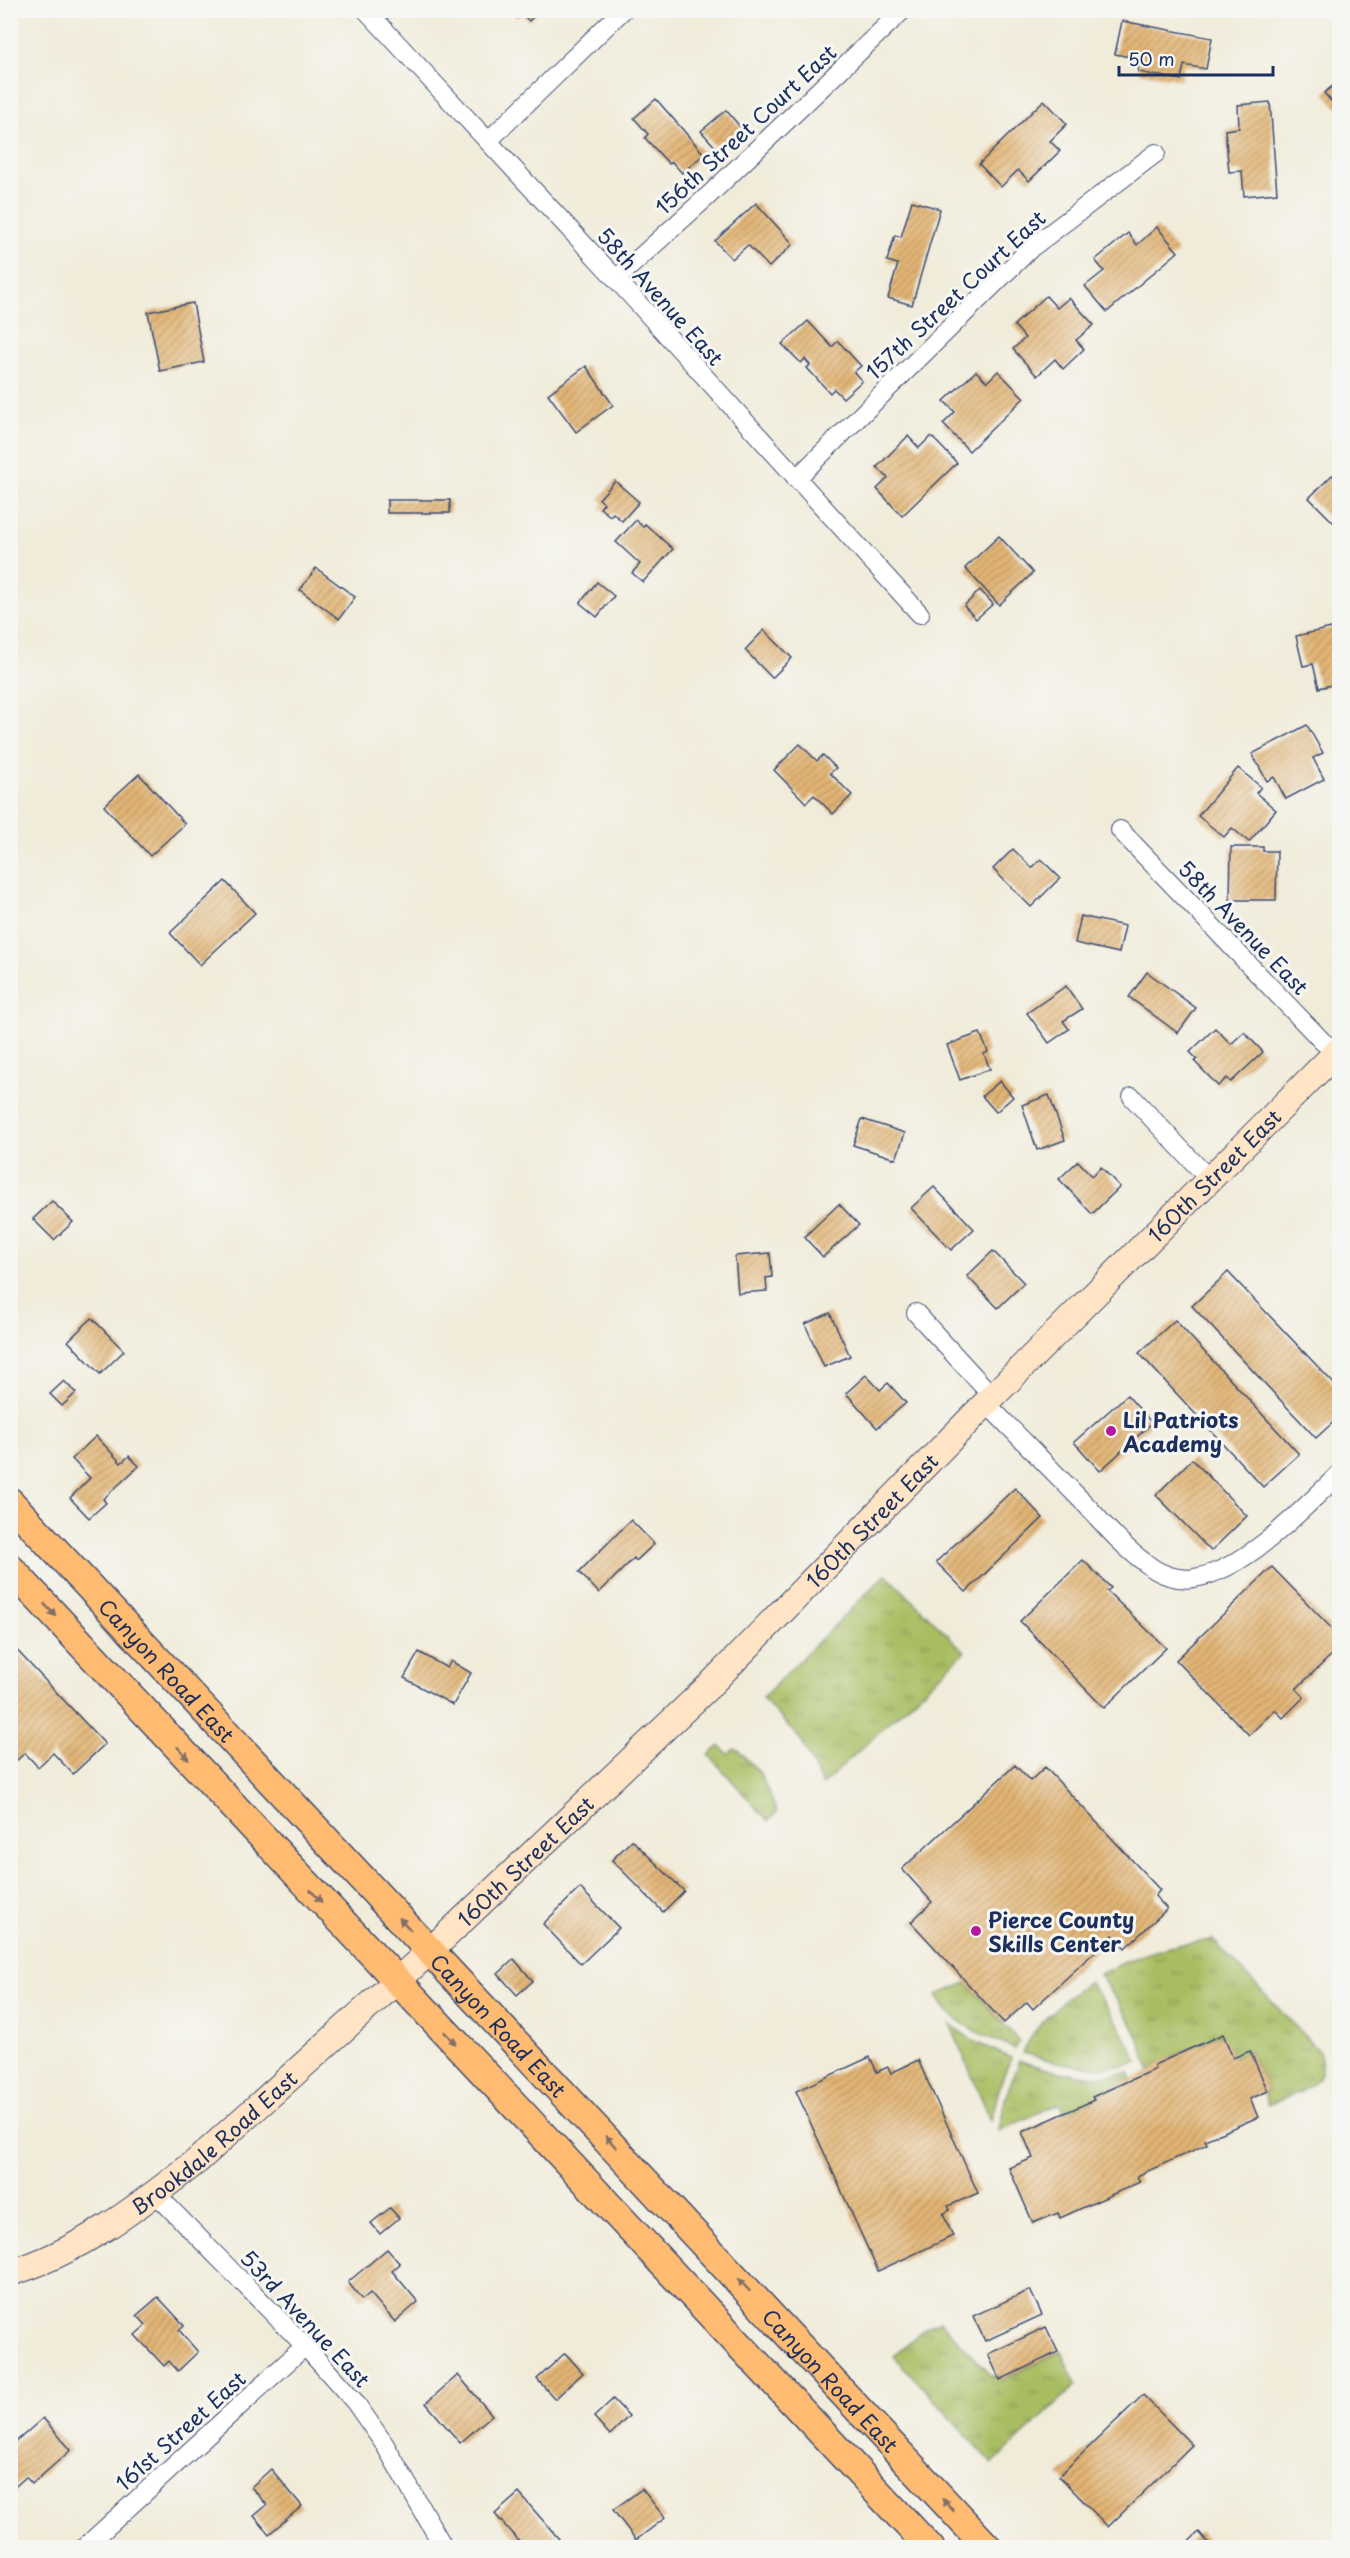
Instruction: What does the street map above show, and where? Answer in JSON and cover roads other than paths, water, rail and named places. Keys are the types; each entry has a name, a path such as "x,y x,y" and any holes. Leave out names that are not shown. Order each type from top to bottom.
{"main road":[{"name":"160th Street East","path":"396,1982 708,1687 1340,1047"},
{"name":"Canyon Road East","path":"10,1502 988,2547"},
{"name":"Canyon Road East","path":"10,1568 396,1982 930,2547"},
{"name":"Brookdale Road East","path":"10,2273 76,2247 155,2193 197,2161 396,1982"}],"street":[{"name":"58th Avenue East","path":"366,10 616,279 920,614"},
{"path":"488,141 623,10"},
{"name":"156th Street Court East","path":"616,279 709,195 903,10"},
{"name":"157th Street Court East","path":"796,479 1031,248 1156,153"},
{"name":"58th Avenue East","path":"1120,830 1323,1042 1329,1046 1340,1047"},
{"path":"1131,1097 1210,1179"},
{"path":"916,1314 990,1400 1111,1532 1146,1564 1165,1575 1192,1579 1209,1574 1245,1557 1286,1525 1340,1473"},
{"name":"53rd Avenue East","path":"155,2193 340,2384 379,2436 444,2547"},
{"name":"161st Street East","path":"84,2547 305,2346"}],"place":[{"name":"Lil Patriots Academy","path":"1111,1431"},
{"name":"Pierce County Skills Center","path":"976,1931"}]}
